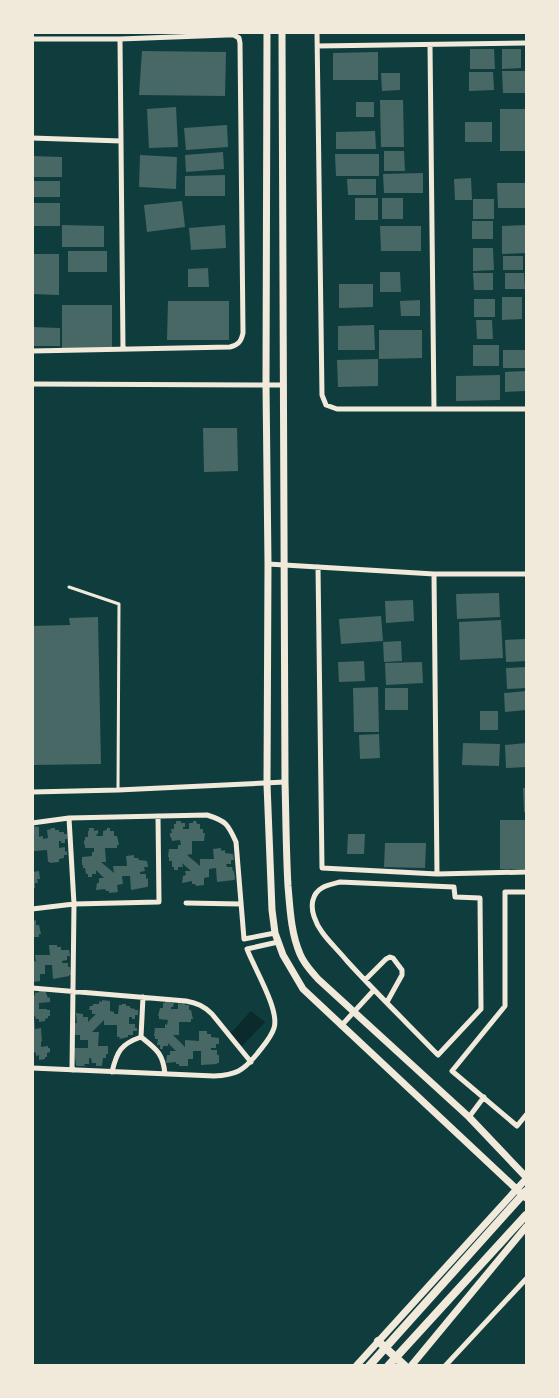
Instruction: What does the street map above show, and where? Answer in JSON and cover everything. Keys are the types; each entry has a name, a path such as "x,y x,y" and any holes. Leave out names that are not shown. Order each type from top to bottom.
{"main road":[{"path":"369,1366 526,1191"},
{"path":"388,1366 526,1215"},
{"path":"378,1341 405,1366"}],"street":[{"path":"267,32 267,784 272,910 275,933 283,955 303,988 341,1026 526,1198"},
{"path":"282,32 285,782 287,869 290,912 294,933 300,954 307,967 318,979 469,1118 526,1178 356,1366"},
{"path":"317,32 322,396 326,405 337,409 526,409"},
{"path":"32,39 120,39 227,35 239,38 243,324 241,340 237,345 230,347 32,351"},
{"path":"120,39 123,349"},
{"path":"317,46 526,43"},
{"path":"430,44 434,409"},
{"path":"32,138 120,141"},
{"path":"32,384 284,385"},
{"path":"268,564 434,574 526,574"},
{"path":"318,567 322,868 437,874 526,872"},
{"path":"434,574 437,874"},
{"path":"32,792 285,782"},
{"path":"32,823 69,818 207,815 221,820 230,827 236,842 244,938 275,933"},
{"path":"32,909 74,904 159,902 158,816"},
{"path":"69,818 74,904 72,1070"},
{"path":"340,882 454,887 455,897 480,898 480,1009 438,1055 374,990 322,932 315,921 312,901 316,892 325,886 340,882"},
{"path":"526,892 506,892 505,1006 452,1071 517,1126 526,1115"},
{"path":"186,903 241,904"},
{"path":"32,1068 229,1075 240,1071 250,1062 270,1036 276,1020 247,949 278,942"},
{"path":"365,980 386,959 394,958 402,970 402,975 387,1002"},
{"path":"32,988 197,1003 207,1008 250,1062"},
{"path":"341,1026 374,990"},
{"path":"141,1037 143,998"},
{"path":"141,1037 157,1050 164,1062 164,1074"},
{"path":"112,1072 116,1055 129,1041 141,1037"},
{"path":"469,1118 484,1098"},
{"path":"410,1366 526,1227"},
{"path":"445,1366 526,1279"}],"lane":[{"path":"69,587 119,604 118,790"}],"water":[{"path":"251,1011 265,1022 242,1046 229,1035"}],"building":[{"path":"470,49 494,49 495,69 470,69"},
{"path":"502,49 521,49 521,68 502,69"},
{"path":"142,51 226,52 225,96 139,95"},
{"path":"378,52 378,80 333,80 333,53"},
{"path":"502,71 526,71 526,93 503,93"},
{"path":"469,72 493,72 494,90 469,91"},
{"path":"381,73 400,73 400,90 382,91"},
{"path":"380,100 403,100 404,147 381,147"},
{"path":"356,102 374,102 374,117 356,117"},
{"path":"176,107 178,147 149,148 147,109"},
{"path":"500,109 526,109 526,151 500,151"},
{"path":"465,122 492,122 492,142 465,142"},
{"path":"227,125 228,147 186,150 184,128"},
{"path":"375,131 376,149 336,149 336,132"},
{"path":"384,151 404,151 405,171 384,171"},
{"path":"223,152 224,169 186,172 185,155"},
{"path":"335,154 379,154 379,176 336,176"},
{"path":"140,155 177,157 176,189 139,187"},
{"path":"32,156 62,157 62,177 32,177"},
{"path":"423,173 423,193 384,193 383,174"},
{"path":"225,175 225,196 185,196 185,176"},
{"path":"471,178 472,200 455,200 454,179"},
{"path":"347,179 376,179 376,195 348,195"},
{"path":"32,181 60,181 60,197 32,197"},
{"path":"497,183 526,183 526,208 498,208"},
{"path":"355,198 378,198 378,220 355,220"},
{"path":"382,198 403,198 403,219 382,219"},
{"path":"473,199 494,199 494,219 473,219"},
{"path":"182,201 185,227 147,232 144,205"},
{"path":"32,203 60,203 60,226 32,226"},
{"path":"472,221 493,221 493,239 472,239"},
{"path":"62,225 104,226 104,247 62,247"},
{"path":"225,225 226,248 191,250 189,228"},
{"path":"526,225 526,253 502,254 502,226"},
{"path":"380,226 421,226 421,251 381,251"},
{"path":"473,248 493,248 494,270 473,271"},
{"path":"68,251 107,251 107,272 68,272"},
{"path":"32,254 59,254 59,295 32,294"},
{"path":"503,256 523,256 523,270 503,270"},
{"path":"208,268 209,287 188,287 188,269"},
{"path":"380,272 400,272 401,292 380,292"},
{"path":"473,273 493,273 493,290 474,290"},
{"path":"505,273 524,273 525,289 505,289"},
{"path":"339,284 373,284 373,307 339,308"},
{"path":"502,297 522,297 522,319 502,320"},
{"path":"474,299 495,299 495,317 474,317"},
{"path":"420,300 420,316 401,316 400,301"},
{"path":"168,301 229,301 229,340 167,340"},
{"path":"62,305 112,305 112,347 62,350"},
{"path":"476,320 492,320 493,339 477,339"},
{"path":"374,325 375,350 338,350 338,326"},
{"path":"32,327 60,328 60,346 32,346"},
{"path":"379,330 422,330 422,358 379,359"},
{"path":"473,345 499,345 499,366 473,366"},
{"path":"503,350 526,350 526,368 503,368"},
{"path":"378,359 378,386 338,387 337,360"},
{"path":"526,371 526,391 505,392 505,372"},
{"path":"500,375 500,400 456,401 456,376"},
{"path":"203,428 237,428 238,471 204,472"},
{"path":"499,593 500,617 457,619 456,594"},
{"path":"413,600 414,621 386,623 385,601"},
{"path":"381,616 383,641 341,644 339,619"},
{"path":"98,617 101,764 32,765 32,626 70,625 69,618"},
{"path":"501,620 503,658 460,660 459,622"},
{"path":"526,639 526,661 506,662 505,640"},
{"path":"401,641 402,661 384,662 383,642"},
{"path":"364,661 365,681 339,682 338,662"},
{"path":"422,662 423,683 386,685 385,663"},
{"path":"526,667 526,688 507,689 506,668"},
{"path":"378,687 379,732 354,732 353,688"},
{"path":"385,688 408,688 408,710 385,710"},
{"path":"526,691 526,710 505,712 504,693"},
{"path":"480,711 498,711 498,730 480,730"},
{"path":"379,734 380,758 360,759 359,735"},
{"path":"463,743 500,744 499,766 462,765"},
{"path":"526,743 526,767 506,768 505,745"},
{"path":"523,788 526,788 526,812 524,812"},
{"path":"500,820 526,820 526,869 500,869"},
{"path":"176,821 185,823 183,829 189,829 189,823 196,821 197,824 200,824 200,829 203,829 203,833 205,833 204,841 192,841 192,854 187,855 200,866 200,859 214,859 213,849 221,848 221,851 225,850 225,853 233,854 234,860 231,860 231,864 226,864 227,867 232,867 234,871 234,880 217,882 216,868 209,869 209,877 204,878 204,885 196,886 192,884 192,881 182,883 183,876 186,875 185,871 191,871 182,863 183,867 178,867 178,870 174,870 172,861 169,861 168,857 169,849 178,849 178,845 181,845 180,840 172,841 170,837 171,829 174,829"},
{"path":"32,826 39,827 39,837 43,836 43,839 48,838 47,830 51,828 67,834 65,843 59,841 59,848 65,847 67,855 59,859 59,862 50,863 48,862 47,850 34,851 32,846"},
{"path":"89,828 94,828 94,831 98,830 97,836 103,836 103,831 110,828 110,831 114,831 114,836 117,836 119,845 117,845 117,848 105,848 106,862 101,862 114,873 113,866 127,866 126,856 134,855 134,858 147,861 148,867 144,867 145,871 140,872 140,874 146,874 146,879 148,878 147,887 131,890 130,876 122,876 123,884 117,885 118,892 109,893 105,889 96,890 99,878 104,878 96,870 96,874 88,877 82,865 82,857 92,856 92,852 94,852 94,848 85,848 84,844 85,837 88,837"},
{"path":"348,834 365,834 364,854 347,854"},
{"path":"385,843 426,843 425,868 384,867"},
{"path":"39,871 40,879 37,879 38,883 35,883 35,888 32,888 32,872"},
{"path":"36,920 36,925 39,925 41,934 39,934 39,937 32,937 32,921"},
{"path":"49,945 57,945 57,947 61,947 61,950 69,950 70,956 67,956 67,960 62,961 62,963 68,963 71,975 53,979 52,965 45,965 45,974 40,974 40,981 32,982 32,959 36,962 35,955 50,955"},
{"path":"39,990 45,990 48,998 50,997 50,1002 39,1003 39,1009 50,1010 50,1016 45,1021 39,1022 39,1019 36,1019 34,1016 35,1029 41,1028 41,1047 48,1046 50,1052 47,1053 45,1059 39,1060 39,1055 36,1056 36,1053 32,1051 32,999 34,999 33,996"},
{"path":"102,1000 110,1001 110,1011 114,1012 114,1014 118,1014 119,1005 122,1004 138,1010 138,1015 135,1015 135,1019 129,1017 129,1024 135,1024 137,1031 133,1031 133,1035 119,1039 120,1037 117,1037 117,1025 104,1025 104,1020 92,1032 99,1032 98,1046 108,1046 108,1054 106,1054 106,1058 103,1058 102,1066 96,1066 96,1063 92,1063 91,1058 89,1058 89,1064 77,1066 74,1048 88,1048 88,1040 80,1040 80,1035 73,1035 74,1023 77,1023 76,1013 83,1014 83,1017 88,1017 88,1022 96,1014 92,1014 92,1010 89,1010 90,1006 99,1004 99,1001 102,1002"},
{"path":"165,1000 170,1000 170,1003 174,1003 171,1009 178,1009 178,1003 182,1004 182,1001 185,1002 185,1005 189,1005 189,1010 191,1010 193,1019 191,1019 191,1022 179,1022 179,1035 173,1035 185,1047 185,1040 199,1041 199,1031 207,1031 207,1034 211,1034 211,1037 219,1038 219,1044 216,1044 216,1048 211,1048 211,1050 217,1050 219,1063 201,1065 201,1051 193,1051 193,1059 188,1059 188,1066 179,1066 176,1062 166,1063 167,1055 170,1055 170,1051 176,1051 168,1043 168,1046 163,1046 163,1049 160,1049 160,1045 157,1045 158,1039 155,1039 154,1036 155,1028 165,1028 165,1024 167,1025 168,1020 159,1019 158,1016"}]}
